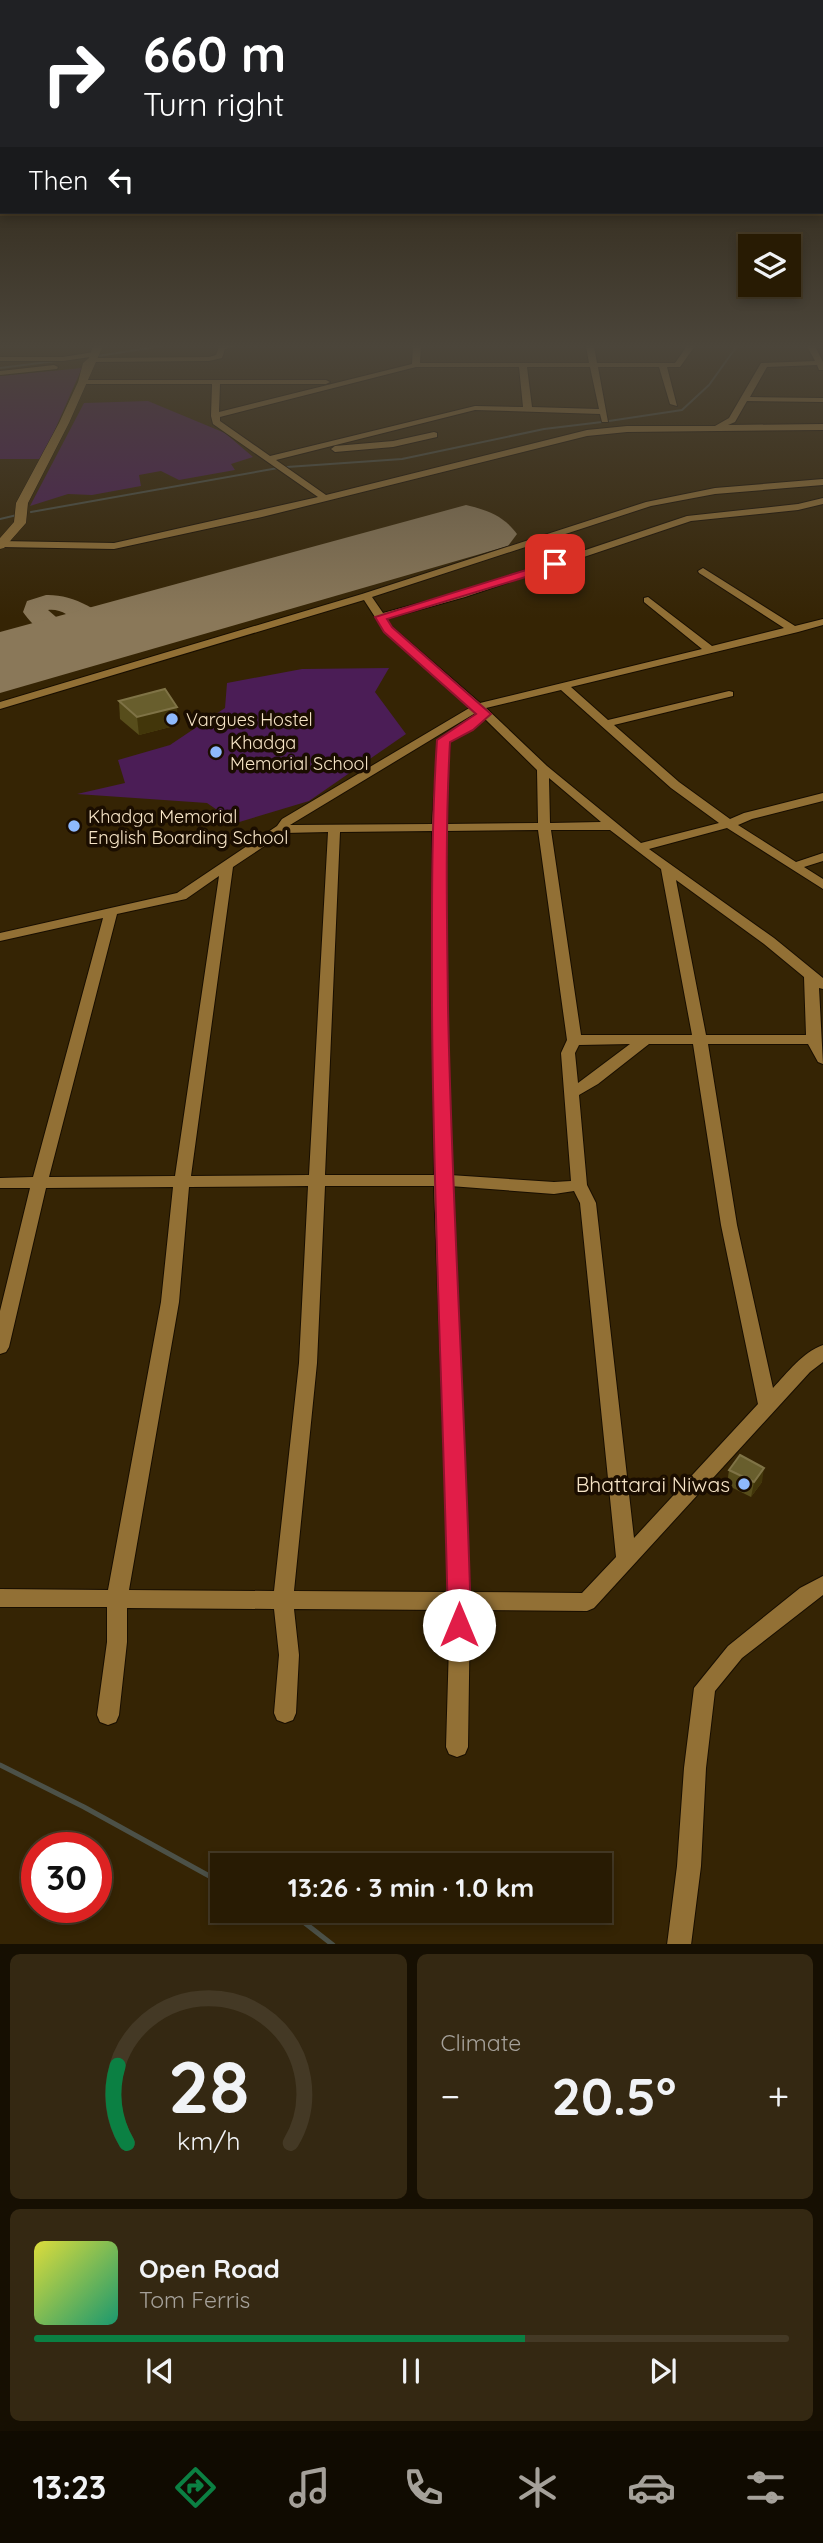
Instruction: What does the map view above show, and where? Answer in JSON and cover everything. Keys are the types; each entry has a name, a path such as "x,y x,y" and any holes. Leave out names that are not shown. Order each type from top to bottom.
{"street":[{"path":"0,544 20,523 22,503 57,437"},
{"path":"237,437 323,497"},
{"path":"269,459 357,437"},
{"path":"302,450 393,444 426,437"},
{"path":"0,544 114,546 262,514 578,437"},
{"path":"0,706 366,596 649,504 715,491 823,482"},
{"path":"380,617 473,591 690,518 823,502"},
{"path":"703,571 794,630"},
{"path":"366,596 388,629 542,769 553,775 639,848 823,985"},
{"path":"649,600 711,650"},
{"path":"0,937 181,896 281,829 286,822 346,784 481,711 564,687 823,622"},
{"path":"564,687 675,785 823,885"},
{"path":"605,724 729,694"},
{"path":"457,1747 460,1601 442,1180 438,825 444,740 469,727 481,711"},
{"path":"542,769 544,826 574,1040 568,1053 579,1185 588,1203 626,1559"},
{"path":"639,848 823,797"},
{"path":"281,829 438,825 611,826"},
{"path":"285,1713 289,1655 283,1600 308,1363 334,828"},
{"path":"795,866 823,857"},
{"path":"108,1715 117,1642 117,1599 170,1302 182,1181 227,866"},
{"path":"667,869 700,1040 729,1225 768,1406"},
{"path":"0,1347 39,1185 111,912"},
{"path":"811,974 823,1059"},
{"path":"574,1040 818,1038"},
{"path":"572,1093 593,1082 646,1039"},
{"path":"0,1183 39,1185 182,1181 442,1180 554,1188 579,1185"},
{"path":"0,1598 587,1602 804,1367 823,1353"},
{"path":"679,1944 705,1689 735,1652 807,1594 823,1585"}],"shaded area":[{"path":"0,437 52,437 42,459 0,459"},
{"path":"66,437 229,437 253,457 231,464 235,470 179,480 161,471 139,475 141,486 92,495 68,494 30,506"},
{"path":"389,668 375,692 406,734 309,801 236,823 207,803 77,794 125,783 118,760 170,745 225,708 227,683 302,669"}],"building":[{"path":"165,689 177,707 137,717 119,701"},
{"path":"740,1455 764,1468 754,1482 729,1470"}],"waterway":[{"path":"287,467 402,459 507,437"},
{"path":"31,512 278,468"},
{"path":"0,519 17,515"},
{"path":"0,1765 84,1807 210,1876"},
{"path":"305,1923 332,1944"}],"taxiway":[{"path":"72,642 35,612 36,606 46,602 64,604 81,613 105,632"}],"runway":[{"path":"0,652 466,522 488,534 0,673"}],"place":[{"name":"Vargues Hostel","path":"172,719"},
{"name":"Khadga Memorial School","path":"216,752"},
{"name":"Khadga Memorial English Boarding School","path":"74,826"},
{"name":"Bhattarai Niwas","path":"744,1484"}],"route":[{"path":"459,1625 457,1492 442,1180 438,825 444,740 469,727 484,714 388,629 380,617 461,595 555,564"}]}
